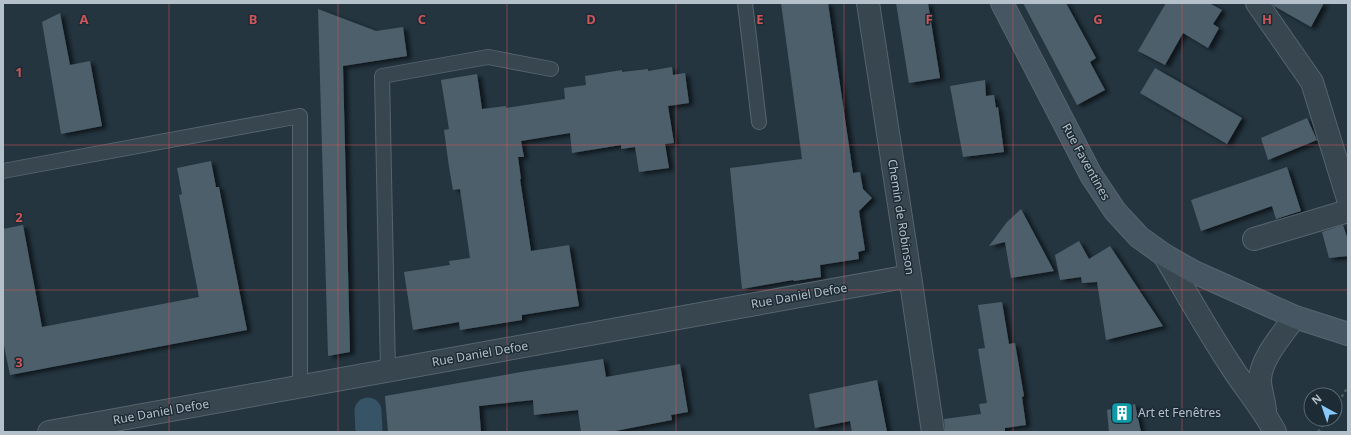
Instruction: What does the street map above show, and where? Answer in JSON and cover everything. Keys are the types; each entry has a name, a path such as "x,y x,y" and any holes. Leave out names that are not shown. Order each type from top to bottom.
{"main road":[{"name":"Rue Faventines","path":"1002,3 1091,175 1115,211 1139,237 1164,256 1194,272 1295,317 1348,334"}],"street":[{"name":"Chemin de Robinson","path":"868,3 933,432"},
{"path":"1257,3 1312,82 1348,199"},
{"path":"1254,239 1348,211"},
{"path":"1164,256 1222,353 1271,424"},
{"name":"Rue Daniel Defoe","path":"49,432 910,276"},
{"path":"1271,424 1260,381 1265,361 1281,334 1295,317"}],"lane":[{"path":"745,3 759,122"},
{"path":"388,371 382,76 488,57 551,68"},
{"path":"3,171 300,116 300,386"}],"building":[{"path":"781,3 828,3 853,173 860,172 863,189 872,198 859,211 865,250 858,252 859,259 820,265 821,277 793,280 742,289 730,168 802,159"},
{"path":"896,3 928,3 940,78 909,83"},
{"path":"1023,3 1066,3 1096,58 1090,62 1105,90 1077,105"},
{"path":"1166,3 1209,3 1222,10 1213,24 1219,28 1208,48 1183,33 1165,65 1138,51"},
{"path":"1272,3 1324,3 1311,27 1274,6"},
{"path":"318,9 376,31 403,27 407,56 343,66 350,352 328,356"},
{"path":"60,13 70,65 90,61 102,126 61,134 42,22"},
{"path":"672,67 673,75 685,73 689,103 668,106 674,143 665,144 669,168 639,172 635,147 621,149 621,145 572,153 570,133 521,141 524,157 518,157 520,179 531,251 569,245 579,306 522,315 522,320 460,330 459,322 413,330 404,272 450,265 449,261 470,258 460,189 453,190 449,167 444,130 449,129 441,80 477,74 482,109 506,106 506,108 565,99 564,88 586,85 585,76 622,70 622,72 648,69 648,71"},
{"path":"1155,68 1242,118 1227,144 1140,93"},
{"path":"985,80 986,96 994,95 996,108 998,107 1004,152 963,157 950,86"},
{"path":"1307,118 1317,140 1268,160 1261,138"},
{"path":"211,161 216,187 219,187 247,330 10,375 3,341 3,229 23,225 42,327 199,297 179,195 182,194 177,168"},
{"path":"1287,167 1301,211 1276,219 1272,206 1201,231 1191,200"},
{"path":"1021,209 1054,271 1011,278 1005,242 989,246 1007,222"},
{"path":"1343,225 1348,240 1348,256 1329,258 1322,232"},
{"path":"1079,241 1089,259 1110,246 1163,326 1106,340 1097,282 1082,283 1081,277 1060,280 1055,255"},
{"path":"1002,302 1009,344 1015,343 1024,396 1022,397 1026,425 1005,428 1005,432 945,432 944,419 981,414 979,404 987,403 978,349 985,348 978,305"},
{"path":"603,359 606,377 680,364 688,412 671,415 672,420 610,432 581,432 578,410 534,415 533,400 479,406 481,432 388,432 385,396"},
{"path":"877,380 887,432 852,432 850,421 815,428 809,394"},
{"name":"Art et Fenêtres","path":"1135,404 1141,432 1109,432 1107,410"}],"waterway":[{"path":"368,411 369,432"}],"place":[{"name":"Art et Fenêtres","path":"1122,413"}]}
